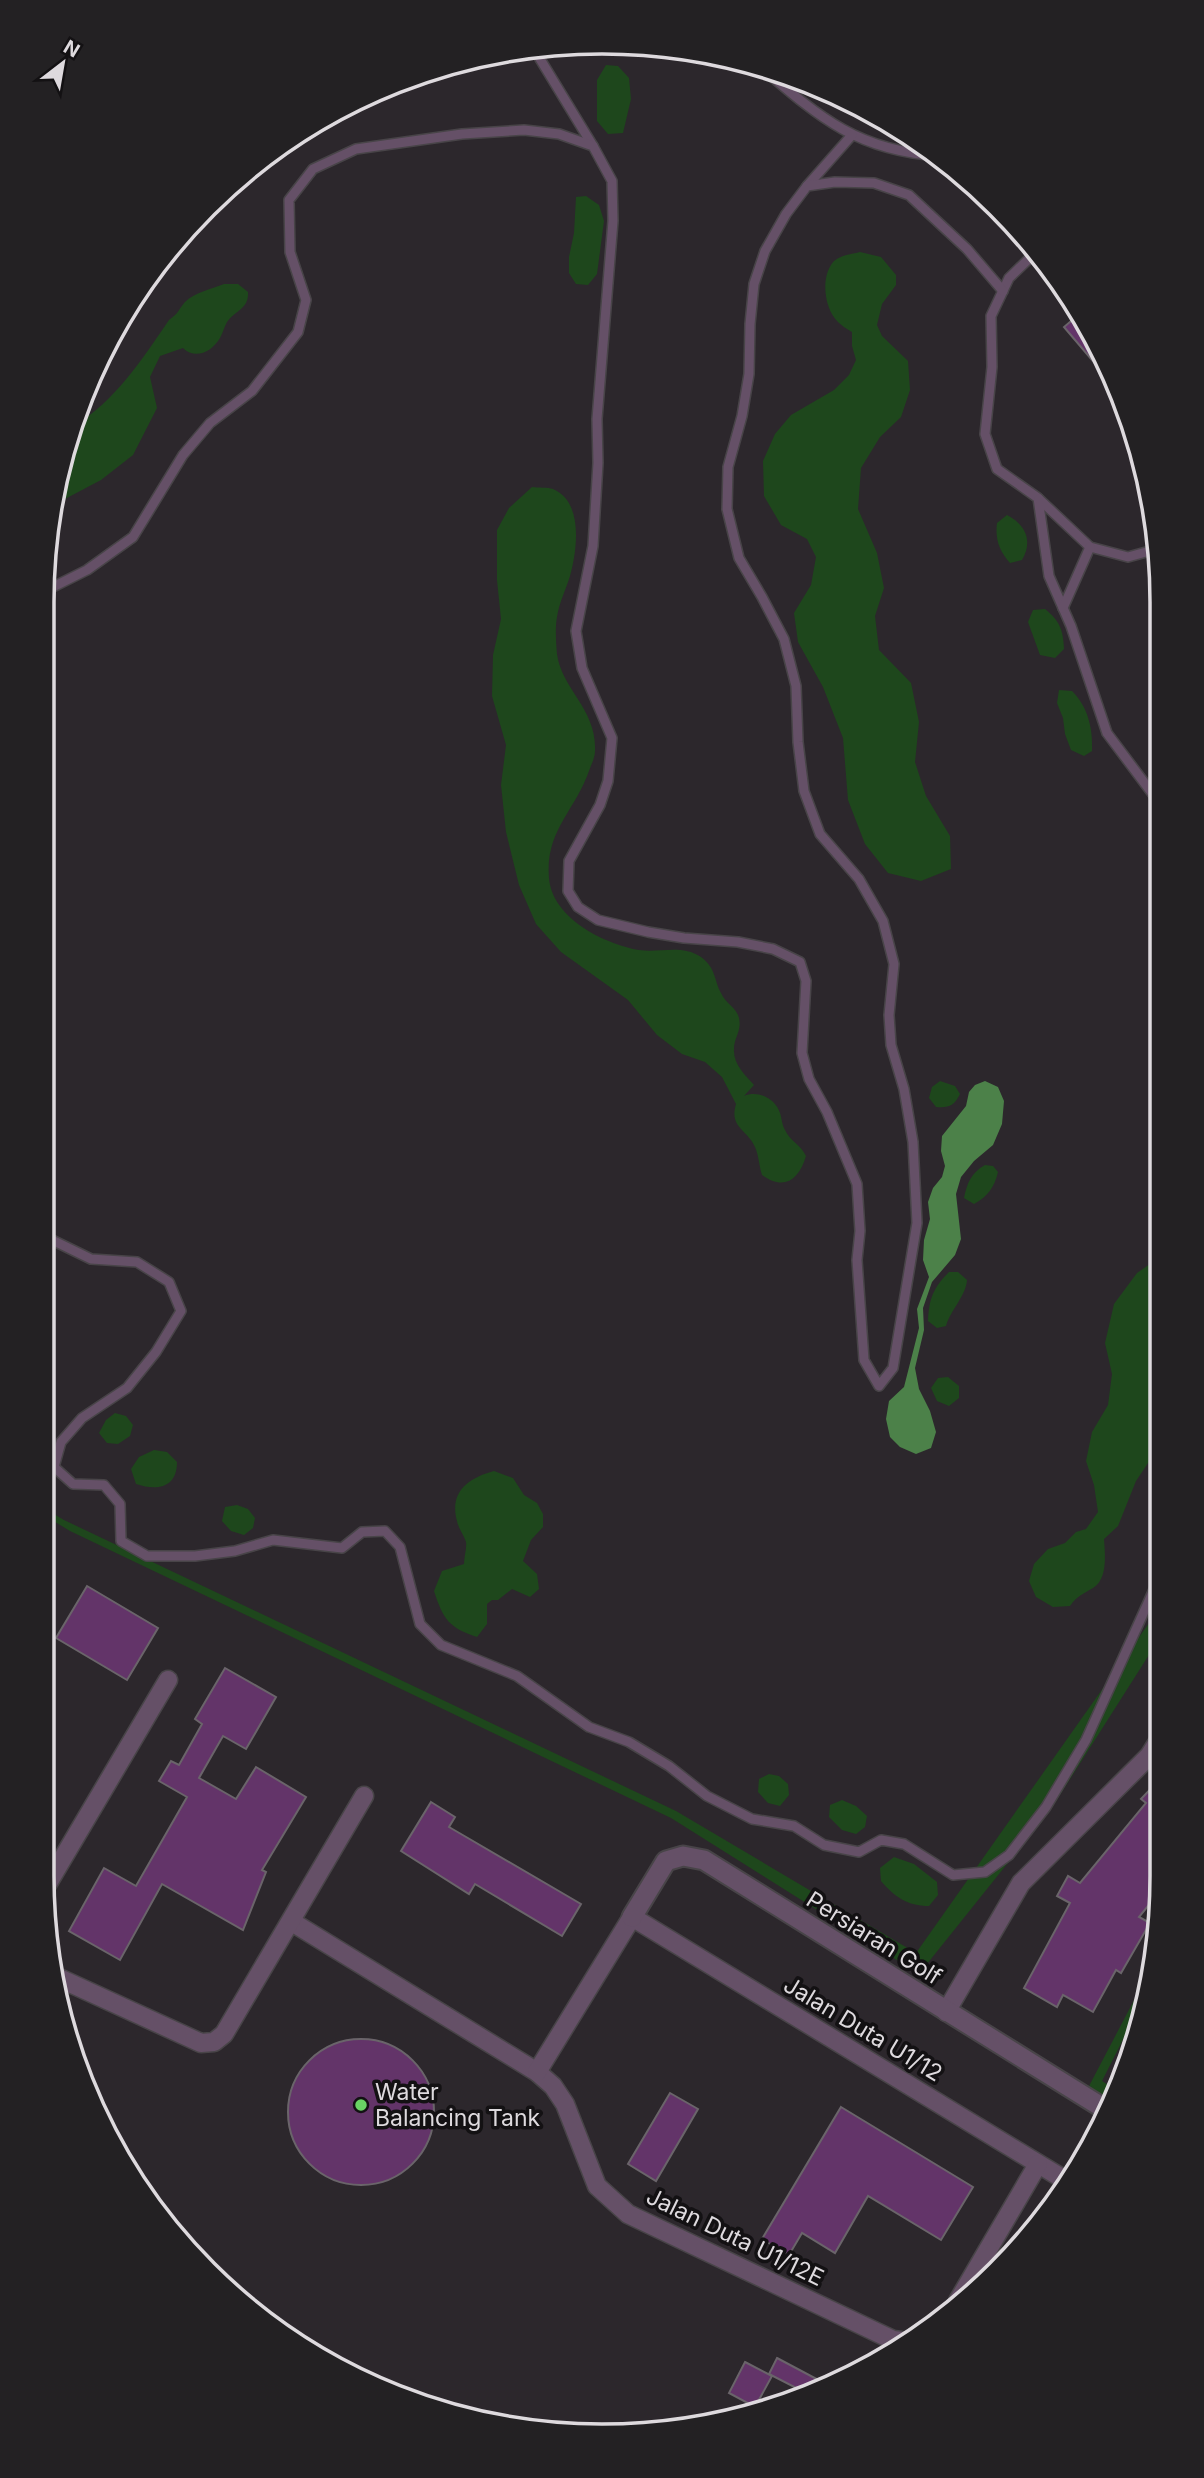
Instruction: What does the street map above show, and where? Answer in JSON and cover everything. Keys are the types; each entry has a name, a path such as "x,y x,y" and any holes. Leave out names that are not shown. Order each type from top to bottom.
{"street":[{"path":"54,1874 168,1680"},
{"path":"946,2012 1021,1883 1150,1754"},
{"path":"65,1981 201,2043 214,2042 224,2034 364,1796"},
{"name":"Persiaran Golf","path":"632,1917 666,1861 683,1856 704,1860 1099,2105"},
{"path":"292,1922 537,2072 632,1917"},
{"name":"Jalan Duta U1/12","path":"632,1917 1059,2177"},
{"name":"Jalan Duta U1/12E","path":"537,2072 553,2086 565,2104 597,2186 628,2214 892,2340"},
{"path":"969,2282 1038,2164"}],"lane":[{"path":"539,58 612,181 613,221 597,419 598,463 593,546 576,631 582,668 612,738 608,781 600,805 569,861 568,891 578,907 598,920 660,934 738,942 773,949 800,962 806,981 802,1053 809,1079 827,1112 857,1184 860,1231 857,1260 864,1360 879,1386 893,1368 917,1223 913,1142 904,1089 891,1045 889,1015 894,964 883,921 859,879 820,834 804,790 798,742 796,686 784,639 739,558 727,509 727,467 742,416 749,374 754,284 770,242 786,214 852,135"},
{"path":"782,85 826,121 852,135 876,145 918,155"},
{"path":"54,586 87,570 133,537 183,455 210,423 252,391 298,332 306,300 290,252 289,200 313,170 356,149 462,134 524,130 559,134 593,146"},
{"path":"807,186 835,182 874,183 909,195 967,249 1003,291"},
{"path":"1029,259 1009,278 991,316 992,367 985,434 997,469 1038,498 1090,547 1128,557 1147,552"},
{"path":"1038,498 1049,576 1107,733 1150,790"},
{"path":"1063,608 1090,547"},
{"path":"54,1241 91,1259 137,1262 169,1282 181,1311 156,1352 127,1388 82,1418 61,1442 54,1467 73,1484 104,1485 120,1504 121,1541 147,1556 195,1556 235,1551 273,1540 342,1549 362,1532 385,1531 400,1547 420,1624 441,1645 517,1676 589,1727 629,1742 669,1766 707,1796 729,1808 752,1819 794,1826 824,1845 859,1852 881,1840 904,1844 953,1875 985,1872 1009,1855 1046,1808 1086,1740 1150,1598"}],"shaded area":[{"path":"606,65 618,66 629,78 631,99 623,133 608,134 597,121 597,80"},
{"path":"586,196 599,205 604,221 597,274 588,285 576,284 569,273 576,197"},
{"path":"860,252 881,257 896,275 896,285 882,304 877,325 882,336 908,361 910,390 901,417 880,437 861,468 858,509 877,553 884,588 875,616 879,650 911,683 919,722 915,762 926,796 950,836 951,869 921,881 888,873 865,844 848,800 843,738 823,687 798,642 794,613 811,585 816,557 807,539 781,525 764,496 763,461 775,434 791,415 834,390 849,375 856,360 852,332 833,316 827,301 825,283 834,261"},
{"path":"224,284 238,284 248,292 248,298 227,322 217,343 208,350 198,354 183,348 160,356 150,377 157,408 133,455 101,480 64,500 86,417 115,392 185,302 199,293"},
{"path":"532,487 551,488 563,495 574,516 575,554 557,617 557,654 565,678 591,723 595,751 583,785 556,834 552,847 549,878 552,892 570,917 582,927 611,942 647,951 686,951 701,957 709,965 723,997 739,1018 734,1045 735,1060 754,1085 744,1096 755,1094 770,1099 778,1108 787,1134 806,1156 795,1177 790,1180 777,1182 762,1175 755,1147 737,1123 734,1112 736,1104 722,1077 705,1062 682,1054 657,1035 628,1000 561,952 536,924 519,885 506,832 501,785 506,745 492,696 493,655 501,619 497,580 497,530 509,508"},
{"path":"1007,515 1023,529 1027,540 1022,560 1010,563 997,540 997,523"},
{"path":"1045,609 1060,626 1063,636 1064,649 1055,658 1040,655 1028,622 1033,610"},
{"path":"1059,690 1072,691 1086,711 1092,734 1092,751 1084,756 1071,750 1057,703"},
{"path":"940,1081 955,1086 960,1094 953,1104 936,1107 929,1098 932,1087"},
{"path":"985,1081 998,1087 1004,1101 1002,1124 993,1145 974,1161 961,1177 956,1194 961,1239 955,1255 932,1282 923,1308 924,1330 915,1368 919,1389 930,1411 936,1432 931,1448 916,1454 900,1447 890,1437 886,1419 889,1401 904,1387 919,1328 917,1309 929,1277 923,1260 924,1240 930,1219 928,1202 945,1166 941,1151 942,1136 966,1106 969,1092 975,1085"},
{"path":"985,1165 993,1166 998,1172 995,1183 983,1198 974,1204 964,1198 970,1179"},
{"path":"1150,1264 1150,1460 1136,1481 1118,1526 1104,1539 1104,1566 1098,1584 1078,1597 1070,1606 1053,1607 1036,1597 1029,1581 1034,1564 1048,1549 1065,1543 1076,1532 1086,1529 1098,1512 1094,1485 1086,1461 1092,1432 1108,1405 1112,1374 1105,1343 1114,1304 1137,1273"},
{"path":"949,1272 958,1272 967,1280 966,1286 946,1326 937,1328 928,1321 929,1306 939,1283"},
{"path":"948,1377 959,1386 959,1398 949,1406 937,1401 931,1388 938,1378"},
{"path":"115,1413 126,1416 133,1425 130,1436 118,1444 107,1443 99,1433 106,1420"},
{"path":"154,1450 167,1452 177,1462 174,1477 170,1482 158,1487 136,1484 131,1469 139,1457"},
{"path":"494,1471 513,1478 524,1495 537,1503 543,1514 543,1527 531,1540 523,1561 537,1574 539,1589 530,1597 512,1589 498,1600 492,1600 487,1604 487,1624 477,1637 448,1621 434,1591 442,1571 464,1564 466,1542 455,1511 458,1494 469,1482"},
{"path":"237,1505 248,1509 255,1518 253,1528 244,1535 231,1531 222,1521 225,1507"},
{"path":"54,1514 676,1811 916,1953 1150,1622 1150,1653 1051,1809 919,1974 671,1818 54,1521"},
{"path":"769,1774 779,1776 788,1784 789,1795 780,1806 768,1803 758,1792 759,1779"},
{"path":"842,1800 856,1806 867,1816 865,1827 856,1834 842,1830 829,1817 830,1805"},
{"path":"894,1857 914,1864 937,1882 938,1895 929,1906 902,1899 881,1881 880,1868"},
{"path":"1136,1997 1127,2031 1102,2081 1108,2085 1103,2096 1088,2088"}],"building":[{"path":"1071,321 1094,363 1064,327"},
{"path":"87,1586 158,1628 127,1680 56,1638"},
{"path":"225,1668 276,1697 246,1749 223,1736 199,1778 236,1799 256,1767 306,1797 262,1870 266,1872 243,1930 162,1884 120,1960 69,1931 104,1868 136,1886 187,1797 159,1781 171,1761 179,1765 202,1724 195,1719"},
{"path":"1150,1790 1149,1904 1139,1917 1148,1922 1147,1928 1121,1973 1116,1970 1093,2012 1063,1995 1057,2007 1024,1988 1070,1903 1057,1896 1068,1876 1080,1883 1146,1803 1141,1799"},
{"path":"431,1802 455,1817 449,1827 581,1904 562,1936 475,1884 469,1894 401,1851"},
{"name":"Water Balancing Tank","path":"361,2039 389,2045 413,2060 428,2084 434,2112 428,2140 413,2164 389,2179 361,2185 333,2179 309,2164 294,2140 288,2112 294,2084 309,2060 333,2045"},
{"path":"670,2093 698,2109 656,2181 628,2164"},
{"path":"841,2107 973,2187 941,2240 868,2196 835,2253 802,2233 789,2255 762,2239"},
{"path":"777,2358 817,2379 796,2388 769,2374"},
{"path":"745,2362 772,2376 758,2401 749,2404 729,2393"}],"place":[{"name":"Water Balancing Tank","path":"361,2105"}]}
